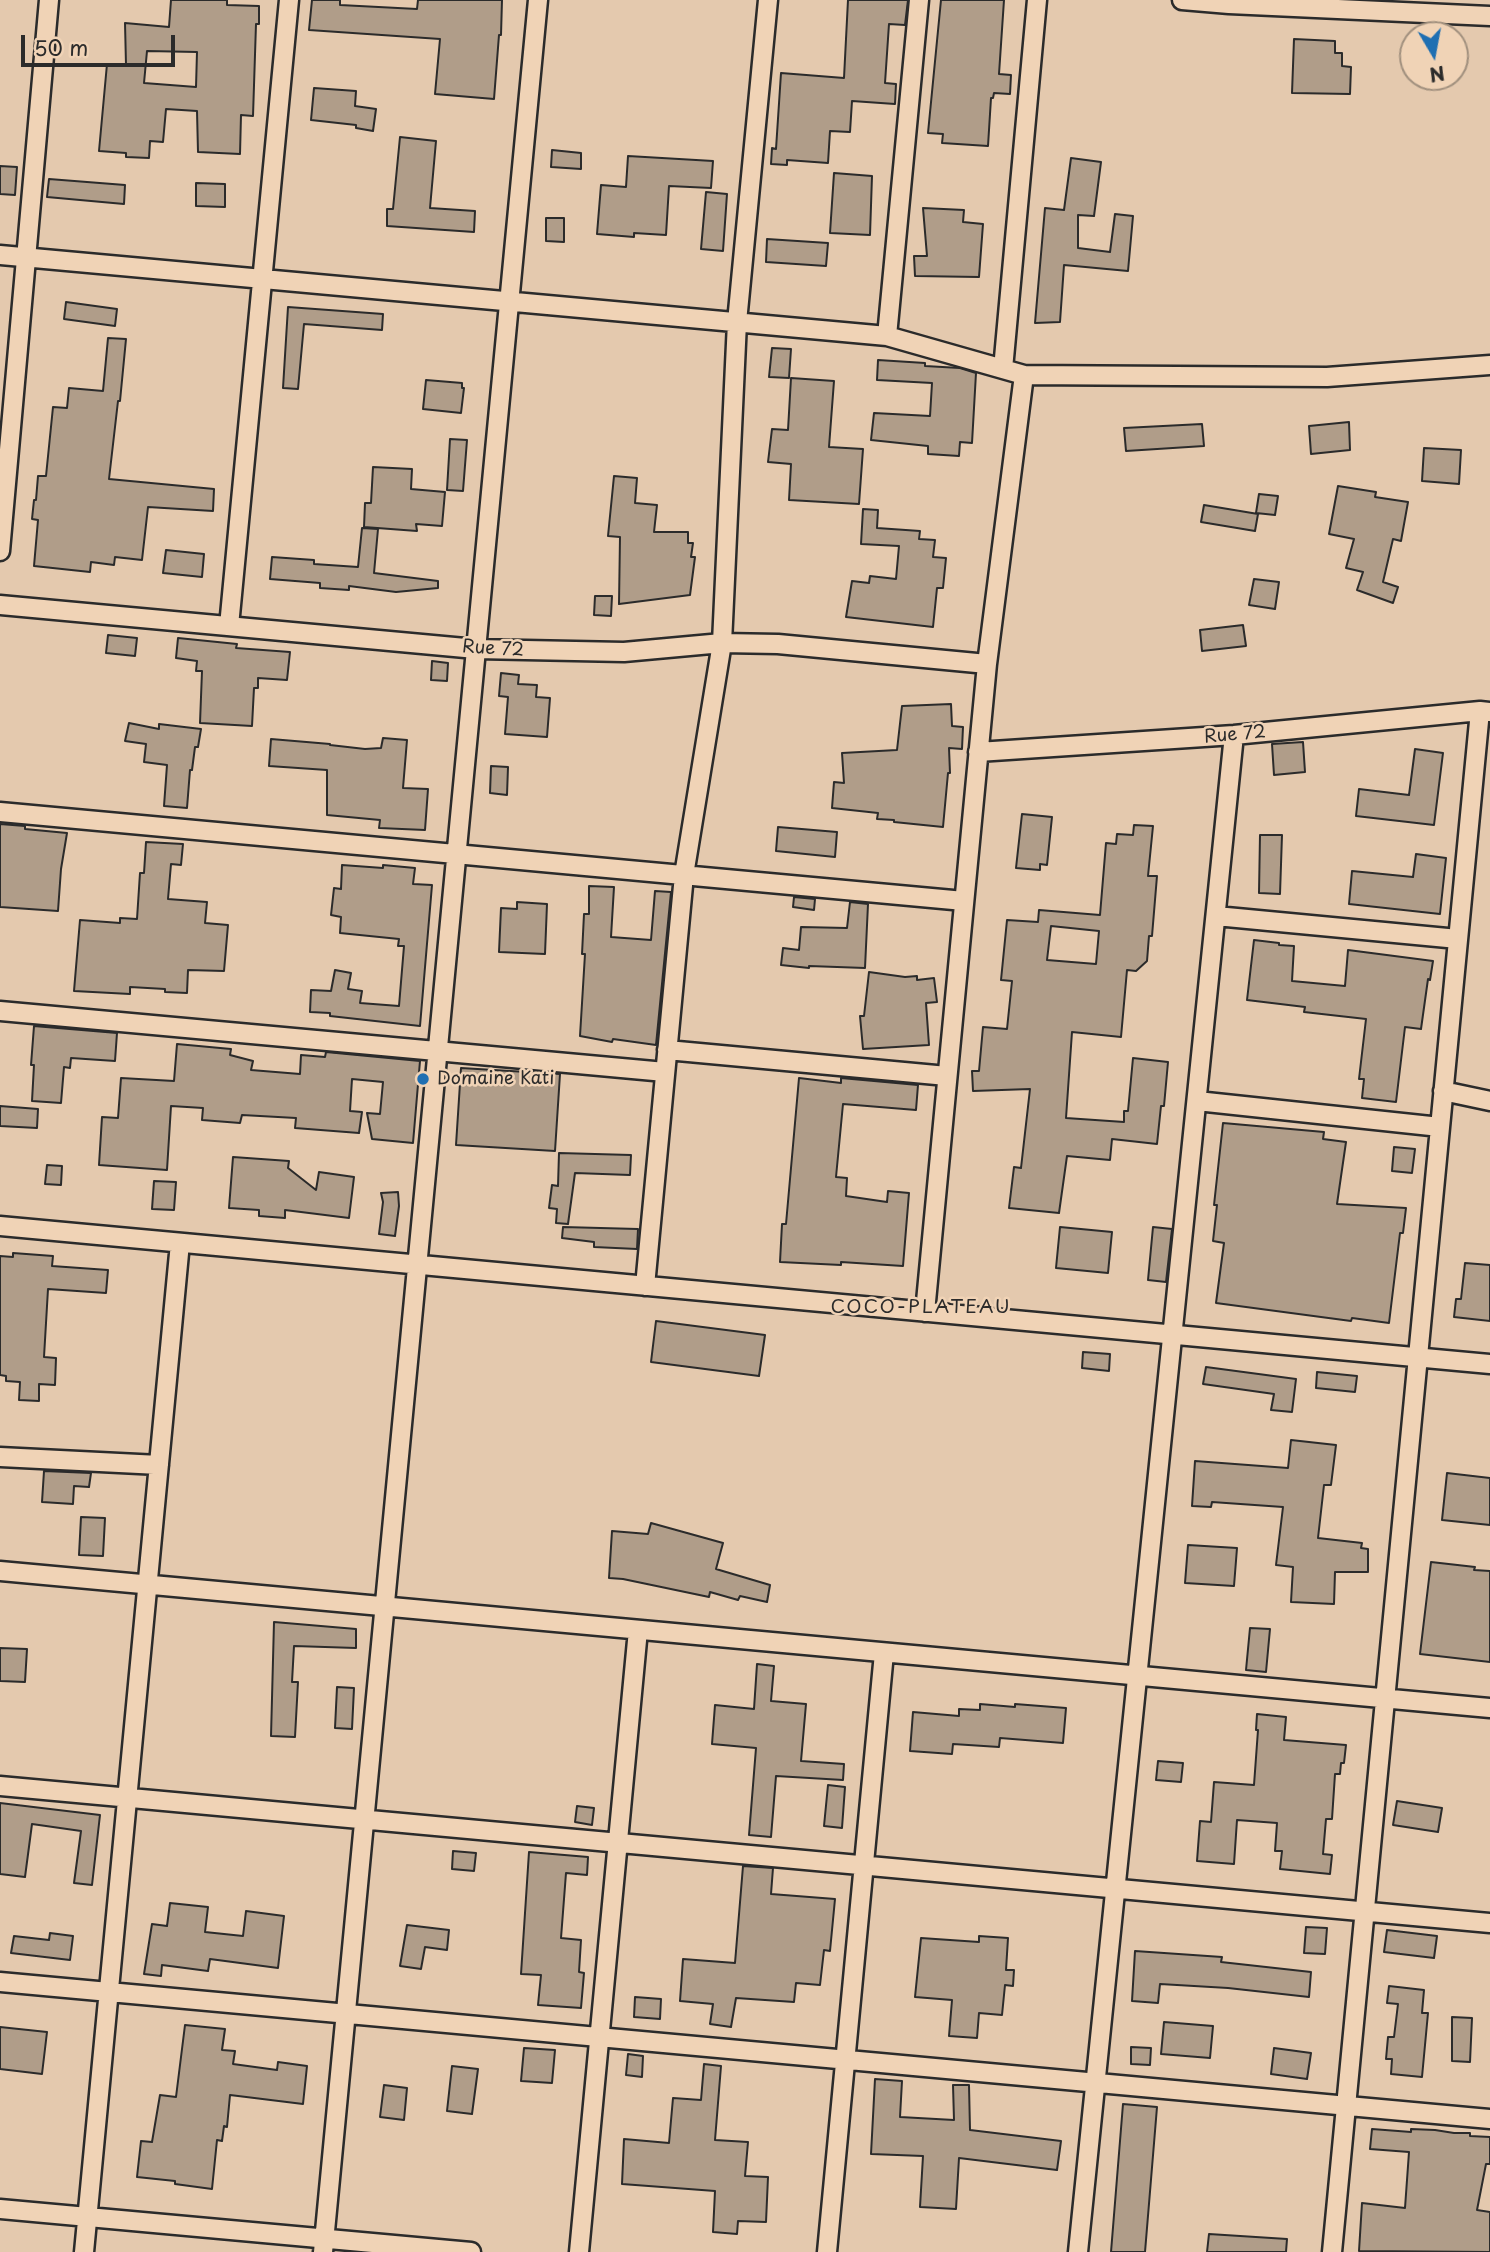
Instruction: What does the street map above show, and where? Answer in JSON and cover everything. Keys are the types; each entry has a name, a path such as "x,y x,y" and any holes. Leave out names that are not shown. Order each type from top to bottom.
{"street":[{"path":"0,551 48,0"},
{"path":"229,626 289,0"},
{"path":"324,2245 538,0"},
{"path":"645,1286 684,875 722,643 737,322 768,0"},
{"path":"887,336 919,0"},
{"path":"1003,369 1037,0"},
{"path":"1182,0 1490,16"},
{"path":"0,255 887,336 1024,375 1326,377 1490,365"},
{"path":"925,1312 987,664 1024,375"},
{"name":"Rue 72","path":"0,605 476,649 624,652 722,643 778,644 987,664"},
{"path":"1332,2252 1458,939 1485,711"},
{"name":"Rue 72","path":"978,752 1234,736 1485,711"},
{"path":"1078,2252 1234,736"},
{"path":"0,812 964,901"},
{"path":"1216,916 1458,939"},
{"path":"0,1011 665,1072"},
{"path":"667,1050 947,1076"},
{"path":"1443,1091 1490,1101"},
{"path":"1197,1101 1440,1127"},
{"path":"0,1226 1490,1364"},
{"path":"84,2252 180,1243"},
{"path":"0,1457 159,1465"},
{"path":"0,1571 1490,1708"},
{"path":"579,2252 638,1630"},
{"path":"827,2252 884,1653"},
{"path":"0,1786 1490,1923"},
{"path":"0,1982 1490,2119"},
{"path":"0,2208 324,2245 471,2252"}],"building":[{"path":"171,0 227,0 227,5 259,6 253,116 241,115 240,154 198,152 197,111 166,109 163,142 150,141 149,158 126,157 126,153 99,151 107,64 126,65 125,23 169,27","holes":["147,51 197,52 196,87 144,83"]},
{"path":"312,0 340,0 340,5 417,9 418,0 502,0 494,99 435,94 440,39 309,30"},
{"path":"848,0 908,0 905,25 889,24 885,83 896,84 895,104 852,101 850,132 830,131 828,163 787,160 787,165 771,164 772,148 776,149 781,73 844,78"},
{"path":"941,0 1004,0 999,74 1011,75 1010,94 994,93 991,98 988,146 942,143 943,134 928,133"},
{"path":"1294,39 1335,41 1335,53 1342,53 1342,66 1351,67 1350,94 1292,93"},
{"path":"314,88 356,91 355,106 376,109 373,131 356,128 356,125 311,120"},
{"path":"400,137 436,141 430,208 475,211 474,232 387,226 387,209 393,209"},
{"path":"552,150 581,153 581,169 551,167"},
{"path":"628,156 713,161 711,188 669,186 666,235 634,233 634,237 597,234 601,185 626,187"},
{"path":"1071,158 1101,162 1094,216 1078,215 1078,248 1110,252 1115,214 1133,216 1128,271 1064,265 1060,322 1035,323 1045,208 1064,210"},
{"path":"0,166 17,167 15,195 0,194"},
{"path":"834,173 872,176 870,235 830,233"},
{"path":"49,179 125,185 124,204 47,197"},
{"path":"196,183 225,184 225,207 196,206"},
{"path":"706,192 727,194 723,251 701,249"},
{"path":"923,208 964,210 963,222 983,224 979,277 915,276 914,256 927,256"},
{"path":"546,218 564,218 564,242 546,241"},
{"path":"767,239 828,243 826,266 766,262"},
{"path":"66,302 117,309 115,326 64,319"},
{"path":"288,307 383,314 382,330 304,324 298,389 283,388"},
{"path":"108,338 126,339 109,479 214,489 213,511 148,507 142,560 115,557 114,565 91,562 90,572 34,566 38,520 32,519 34,500 38,476 46,476 53,407 67,408 69,388 103,391"},
{"path":"772,348 791,349 789,378 769,377"},
{"path":"878,360 925,363 925,366 960,368 976,373 972,443 960,442 959,456 928,454 928,446 871,440 874,413 930,416 932,383 877,380"},
{"path":"791,378 834,381 829,447 863,449 859,504 789,500 791,464 768,462 772,429 788,430"},
{"path":"426,380 462,383 464,388 461,413 423,409"},
{"path":"1349,422 1350,450 1311,454 1309,426"},
{"path":"1202,424 1204,446 1126,451 1124,428"},
{"path":"450,439 467,440 463,491 447,490"},
{"path":"1424,448 1461,450 1459,484 1422,481"},
{"path":"373,467 412,469 411,489 445,492 442,526 416,524 417,531 364,527 365,503 371,503"},
{"path":"614,476 637,478 635,503 657,505 654,532 688,532 688,543 693,543 691,557 695,557 690,595 619,604 620,537 608,536"},
{"path":"1338,486 1376,492 1375,497 1408,502 1401,541 1393,539 1383,582 1398,587 1393,603 1357,590 1363,572 1346,568 1354,539 1329,534"},
{"path":"1259,494 1278,496 1275,515 1256,513"},
{"path":"1204,505 1258,514 1255,531 1201,522"},
{"path":"863,509 878,510 877,528 920,531 919,539 935,540 933,557 946,558 943,588 937,588 933,627 846,617 852,581 869,583 870,576 896,579 899,546 861,544"},
{"path":"362,528 378,529 374,573 438,581 438,588 396,592 349,586 349,590 320,588 320,583 270,579 272,557 314,560 314,564 358,567"},
{"path":"166,550 204,554 202,577 163,573"},
{"path":"1254,579 1279,582 1275,609 1249,605"},
{"path":"595,596 612,596 611,616 594,615"},
{"path":"1243,625 1246,646 1202,651 1200,630"},
{"path":"108,635 137,638 135,656 106,653"},
{"path":"178,638 237,644 236,648 290,652 287,680 258,678 258,688 254,688 252,726 200,723 202,671 196,671 197,661 176,658"},
{"path":"432,661 448,663 447,681 431,680"},
{"path":"501,673 519,675 518,684 537,685 536,697 550,698 547,737 505,734 508,697 499,696"},
{"path":"951,704 952,726 963,727 962,749 949,748 950,773 943,827 894,822 877,819 878,813 832,808 834,782 844,783 842,753 897,750 902,706"},
{"path":"129,723 159,729 159,724 201,729 190,770 187,808 164,806 167,765 144,762 146,744 125,741"},
{"path":"383,738 407,740 403,788 428,789 425,830 379,828 380,820 327,815 327,770 269,766 271,739 365,749 381,748"},
{"path":"1303,742 1305,772 1274,775 1272,744"},
{"path":"1415,749 1443,753 1434,825 1356,816 1359,789 1409,795"},
{"path":"491,766 508,767 507,795 490,793"},
{"path":"1022,814 1052,817 1047,865 1040,864 1040,870 1016,868"},
{"path":"0,824 67,833 58,911 0,907"},
{"path":"1134,825 1153,826 1148,876 1157,876 1147,961 1136,971 1127,970 1121,1037 1072,1032 1066,1118 1124,1122 1124,1111 1128,1111 1133,1058 1168,1062 1157,1144 1112,1139 1110,1160 1067,1156 1059,1213 1009,1208 1014,1167 1021,1168 1030,1089 973,1091 972,1071 979,1071 983,1027 1007,1029 1012,981 1001,980 1007,920 1038,922 1039,910 1100,915 1106,843 1116,844 1117,834 1133,835","holes":["1051,926 1099,931 1096,964 1047,960"]},
{"path":"778,827 837,832 835,857 776,851"},
{"path":"1260,835 1282,835 1280,894 1259,893"},
{"path":"146,842 183,844 181,865 171,864 168,899 207,902 205,923 228,925 224,971 188,970 187,993 130,987 130,994 74,991 80,920 120,923 120,918 137,919 140,873 144,873"},
{"path":"1416,854 1446,858 1440,914 1349,904 1352,871 1413,877"},
{"path":"342,865 415,868 413,884 432,885 420,1026 310,1012 311,990 331,991 335,970 351,973 348,989 362,991 360,1003 399,1006 404,946 398,946 399,939 340,933 341,917 331,915 334,888 341,889"},
{"path":"589,886 614,887 611,937 651,940 655,891 671,892 656,1045 613,1039 612,1042 580,1036 585,954 582,954 584,914 589,914"},
{"path":"794,897 815,899 814,910 793,907"},
{"path":"517,902 547,904 545,954 499,952 501,908 517,909"},
{"path":"850,902 868,904 865,968 781,965 783,948 799,950 801,927 847,928"},
{"path":"1254,940 1294,946 1292,981 1345,986 1348,950 1433,961 1421,1029 1405,1027 1396,1102 1362,1098 1364,1079 1359,1079 1366,1019 1304,1012 1305,1007 1247,1000"},
{"path":"869,972 917,976 917,980 934,978 937,1002 926,1003 929,1045 863,1049 860,1016 864,1016"},
{"path":"34,1026 117,1033 115,1061 71,1058 70,1068 64,1067 61,1103 32,1101"},
{"path":"177,1044 231,1049 230,1055 253,1061 251,1070 300,1074 301,1055 325,1057 326,1052 420,1061 413,1143 372,1139 367,1113 380,1114 383,1082 352,1079 350,1111 362,1112 359,1133 295,1128 296,1118 242,1115 240,1123 202,1120 203,1108 171,1106 167,1170 99,1165 102,1117 118,1118 121,1078 174,1081"},
{"path":"461,1068 560,1074 555,1151 456,1145"},
{"path":"799,1078 841,1083 841,1078 918,1085 916,1110 843,1104 836,1177 847,1178 846,1196 887,1202 888,1191 909,1193 903,1266 780,1262"},
{"path":"0,1106 38,1109 37,1128 0,1126"},
{"path":"1223,1123 1324,1132 1323,1139 1346,1142 1337,1204 1406,1208 1403,1233 1400,1233 1389,1323 1352,1318 1351,1321 1216,1303 1224,1243 1213,1241 1217,1205 1214,1205"},
{"path":"1394,1147 1415,1149 1412,1173 1392,1171"},
{"path":"559,1153 631,1155 630,1175 575,1173 568,1224 556,1223 557,1209 549,1208 552,1185 558,1186"},
{"path":"233,1157 289,1161 288,1168 316,1190 319,1172 354,1177 349,1218 285,1210 285,1218 259,1216 259,1210 229,1208"},
{"path":"47,1165 62,1166 61,1185 45,1184"},
{"path":"154,1181 176,1182 174,1210 152,1209"},
{"path":"398,1192 395,1236 379,1234 383,1202 381,1193"},
{"path":"563,1227 638,1229 637,1249 594,1247 594,1242 562,1238"},
{"path":"1060,1227 1112,1232 1108,1273 1056,1268"},
{"path":"1153,1227 1172,1229 1166,1282 1148,1280"},
{"path":"13,1253 53,1256 52,1266 108,1270 106,1293 48,1289 44,1357 56,1358 55,1385 39,1384 39,1401 19,1400 20,1382 6,1381 6,1376 0,1375 0,1256 13,1257"},
{"path":"1465,1263 1490,1265 1490,1321 1454,1317 1456,1299 1461,1299"},
{"path":"656,1321 765,1335 759,1376 651,1362"},
{"path":"1083,1352 1110,1354 1109,1371 1082,1368"},
{"path":"1206,1367 1296,1379 1292,1412 1271,1410 1274,1394 1203,1384"},
{"path":"1317,1372 1357,1376 1355,1392 1316,1388"},
{"path":"1291,1440 1336,1445 1331,1485 1324,1485 1318,1538 1362,1543 1361,1548 1368,1549 1368,1572 1335,1572 1334,1604 1291,1602 1293,1567 1276,1565 1283,1507 1212,1502 1211,1507 1192,1506 1195,1461 1288,1468"},
{"path":"44,1471 91,1473 89,1487 74,1486 73,1504 42,1502"},
{"path":"1447,1473 1490,1478 1490,1525 1442,1520"},
{"path":"81,1517 105,1518 103,1556 79,1555"},
{"path":"651,1523 723,1543 716,1569 770,1585 767,1602 740,1596 738,1600 710,1592 709,1597 609,1578 612,1531 648,1534"},
{"path":"1188,1545 1237,1548 1234,1586 1185,1583"},
{"path":"1431,1562 1490,1571 1490,1662 1420,1654"},
{"path":"274,1622 356,1629 356,1648 294,1646 292,1682 298,1682 295,1737 271,1736"},
{"path":"1250,1628 1270,1629 1266,1672 1246,1670"},
{"path":"0,1648 27,1649 25,1682 0,1681"},
{"path":"757,1664 774,1666 771,1701 806,1704 801,1761 844,1764 843,1780 776,1776 771,1837 749,1835 756,1748 712,1744 715,1705 754,1709"},
{"path":"337,1687 354,1688 352,1729 335,1728"},
{"path":"980,1704 1066,1708 1063,1743 1000,1738 999,1747 953,1744 952,1754 910,1751 913,1712 959,1716 959,1709 980,1710"},
{"path":"1257,1714 1286,1717 1284,1740 1346,1745 1340,1774 1335,1774 1332,1819 1326,1819 1323,1854 1332,1855 1330,1874 1280,1869 1282,1851 1275,1851 1277,1823 1237,1820 1234,1864 1197,1861 1200,1821 1211,1822 1214,1782 1254,1785"},
{"path":"1158,1761 1183,1763 1181,1782 1156,1780"},
{"path":"828,1785 845,1787 842,1828 824,1826"},
{"path":"1397,1801 1442,1808 1438,1832 1393,1825"},
{"path":"0,1803 100,1815 92,1885 74,1883 81,1831 32,1824 25,1877 0,1874"},
{"path":"577,1806 594,1808 592,1825 575,1822"},
{"path":"453,1851 476,1853 474,1871 452,1869"},
{"path":"529,1852 588,1857 587,1875 566,1873 561,1938 581,1940 579,1972 584,1973 581,2008 538,2005 541,1975 521,1974"},
{"path":"743,1866 773,1868 771,1894 835,1899 830,1951 824,1950 820,1985 796,1983 794,2002 736,1998 731,2027 710,2024 713,2004 680,2001 683,1959 735,1963"},
{"path":"170,1903 208,1907 205,1932 243,1936 246,1911 284,1916 278,1968 210,1959 208,1971 162,1965 161,1976 144,1974 152,1924 167,1926"},
{"path":"407,1925 449,1930 447,1950 425,1947 421,1969 400,1966"},
{"path":"1306,1927 1327,1928 1325,1954 1304,1953"},
{"path":"1387,1930 1437,1936 1434,1958 1384,1952"},
{"path":"50,1933 73,1936 70,1960 11,1953 14,1936 49,1940"},
{"path":"979,1936 1008,1938 1006,1970 1014,1970 1013,1986 1005,1985 1002,2015 979,2013 977,2038 949,2036 952,2000 915,1997 921,1938 979,1942"},
{"path":"1135,1951 1222,1957 1221,1962 1311,1972 1309,1997 1160,1984 1158,2003 1132,2001"},
{"path":"1389,1986 1424,1990 1422,2013 1428,2013 1422,2077 1391,2074 1392,2059 1386,2059 1388,2037 1394,2037 1398,2004 1387,2003"},
{"path":"635,1997 661,1999 660,2019 634,2017"},
{"path":"1452,2017 1472,2018 1470,2062 1452,2061"},
{"path":"1164,2022 1213,2026 1210,2058 1161,2054"},
{"path":"185,2025 225,2029 222,2050 235,2051 233,2064 277,2070 278,2062 307,2066 303,2104 230,2095 227,2127 224,2126 222,2141 217,2140 212,2189 137,2177 141,2141 152,2142 160,2095 176,2097"},
{"path":"0,2027 47,2032 42,2074 0,2069"},
{"path":"1131,2047 1151,2048 1150,2065 1131,2064"},
{"path":"524,2048 555,2050 552,2083 521,2081"},
{"path":"1274,2048 1311,2053 1307,2079 1271,2074"},
{"path":"628,2054 643,2056 642,2077 626,2075"},
{"path":"704,2064 721,2066 715,2140 748,2142 745,2176 768,2177 766,2222 738,2221 737,2234 713,2232 715,2191 622,2184 624,2139 669,2143 673,2098 701,2100"},
{"path":"452,2066 478,2069 472,2114 447,2111"},
{"path":"875,2079 902,2081 900,2117 954,2120 953,2085 969,2085 970,2130 1061,2141 1057,2170 959,2158 956,2209 920,2207 923,2156 871,2154"},
{"path":"384,2085 407,2088 404,2120 380,2117"},
{"path":"1123,2104 1157,2107 1145,2252 1111,2252"},
{"path":"1372,2129 1411,2132 1411,2129 1435,2130 1490,2137 1490,2164 1486,2164 1477,2210 1490,2212 1490,2252 1359,2251 1362,2203 1405,2208 1409,2152 1370,2149"},
{"path":"1209,2234 1287,2239 1286,2252 1207,2252"}],"place":[{"name":"Domaine Kati","path":"423,1079"}],"district":[{"name":"COCO-PLATEAU","path":"921,1308"}]}
